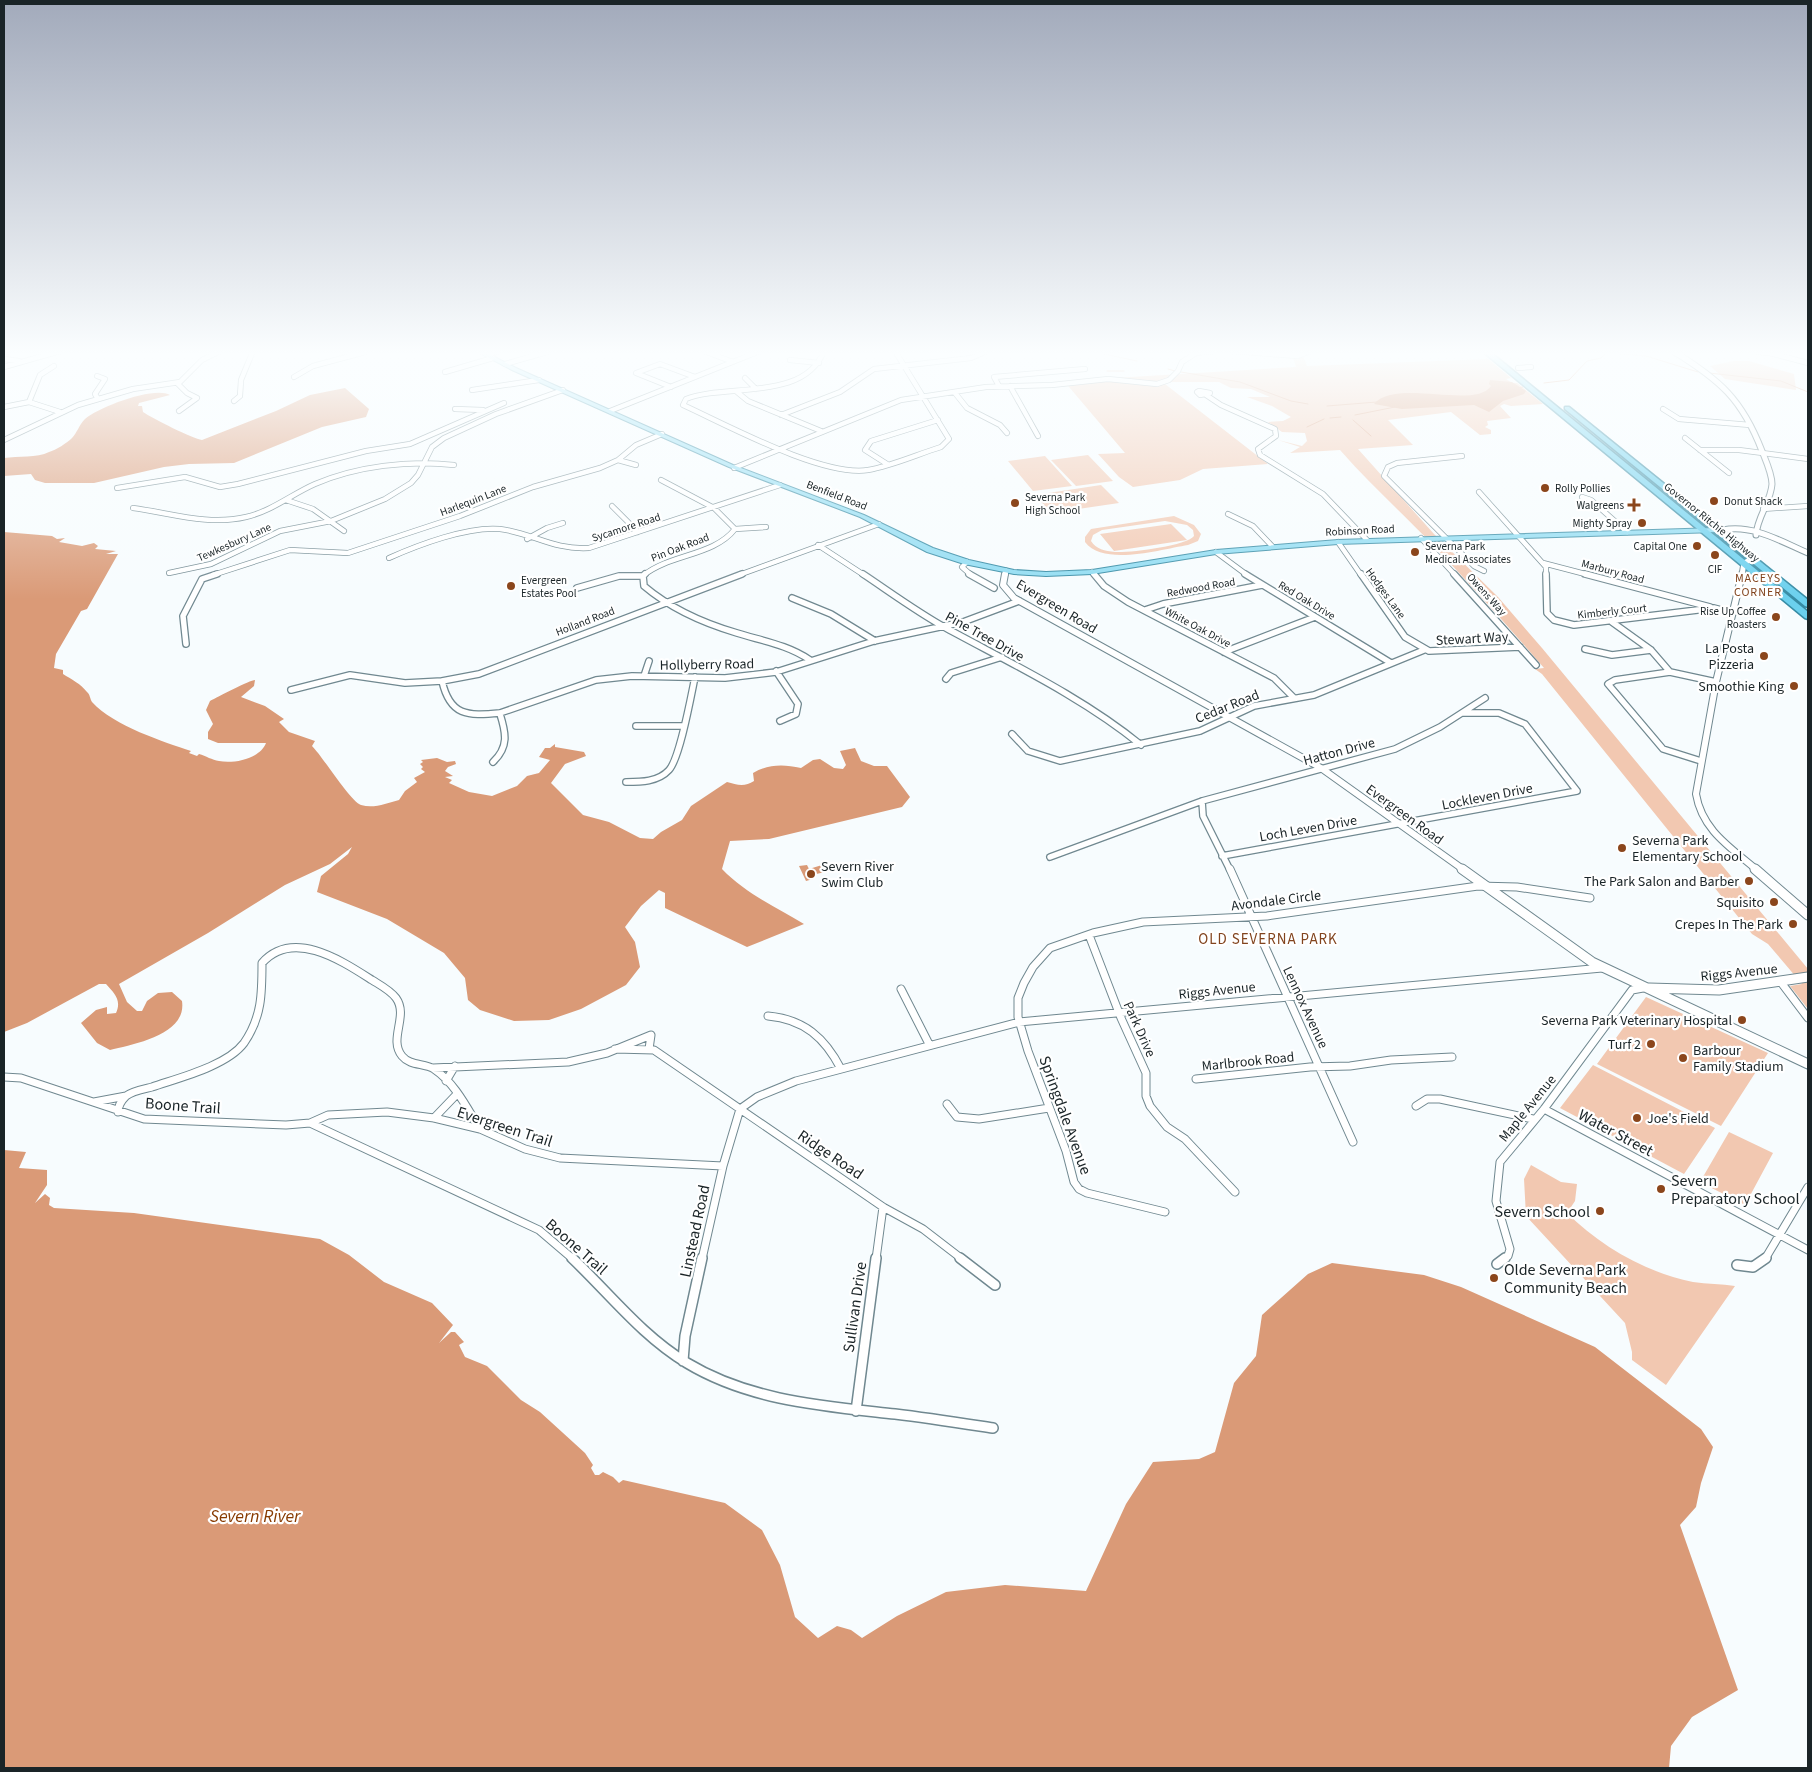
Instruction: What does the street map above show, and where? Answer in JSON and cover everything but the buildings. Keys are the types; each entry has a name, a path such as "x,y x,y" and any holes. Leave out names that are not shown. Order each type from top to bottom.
{"highway":[{"name":"Governor Ritchie Highway","path":"1586,434 1704,530 1808,604"},
{"name":"Governor Ritchie Highway","path":"1600,434 1720,530 1748,561 1808,616"}],"main road":[{"name":"Benfield Road","path":"662,434 732,467 879,524 930,550 966,562 1006,571"},
{"name":"Robinson Road","path":"1006,571 1046,574 1092,572 1216,552 1272,546 1367,540 1720,530"}],"street":[{"path":"4,440 17,434"},
{"path":"117,488 185,477 220,487 238,484 366,451 410,444 433,434"},
{"name":"Tewkesbury Lane","path":"169,573 211,564 280,530 331,521 402,490 418,475 432,447 437,442 455,434"},
{"name":"Harlequin Lane","path":"186,644 183,616 202,579 290,550 343,554 458,516 533,487 618,460 636,445 662,434"},
{"path":"745,434 779,449 843,471 864,471 947,443 949,439 946,434"},
{"path":"732,467 815,434"},
{"path":"886,464 865,450 871,441 894,434"},
{"path":"1276,434 1276,436 1258,449 1260,455 1328,498 1367,540"},
{"path":"1753,434 1772,482 1772,490 1758,520 1756,533"},
{"path":"1685,438 1728,473"},
{"path":"1700,450 1760,452 1808,459"},
{"path":"1462,456 1397,463 1388,467 1384,473 1386,480 1444,537 1474,566 1484,571"},
{"path":"618,460 636,464"},
{"path":"133,508 208,522 247,517 286,500 311,486 343,474 379,468 454,465"},
{"name":"Pin Oak Road","path":"661,480 712,508 731,522 735,529 726,539 659,564 643,576 644,586 665,602 706,624 789,649 810,660"},
{"name":"Sycamore Road","path":"389,558 413,548 478,530 502,529 527,539 565,550 580,549 780,485"},
{"path":"1479,492 1520,535 1543,563"},
{"path":"1582,497 1591,500 1627,532"},
{"path":"286,500 313,508 344,531"},
{"path":"612,506 638,532"},
{"path":"1763,509 1808,506"},
{"path":"1228,514 1238,517 1255,529 1267,538 1272,546"},
{"path":"527,539 551,526 563,523"},
{"name":"Holland Road","path":"291,690 350,675 398,683 442,680 479,674 665,602 879,524"},
{"path":"735,529 766,526"},
{"path":"1720,530 1756,533 1808,554"},
{"name":"Owens Way","path":"1422,538 1536,665"},
{"name":"Hodges Lane","path":"1338,542 1405,637 1424,650"},
{"name":"Pine Tree Drive","path":"818,545 944,627 1002,657 1113,722 1141,745"},
{"name":"Red Oak Drive","path":"1216,552 1226,562 1262,585 1391,662"},
{"path":"1748,561 1716,682 1696,794 1699,812 1704,821 1730,848 1808,915"},
{"path":"966,562 962,567 964,570 994,588"},
{"name":"Marbury Road","path":"1543,563 1714,608"},
{"name":"Kimberly Court","path":"1543,563 1546,567 1547,613 1550,618 1574,625 1612,622 1714,608 1733,613"},
{"name":"Evergreen Road","path":"1006,571 1003,582 1004,588 1019,601 1321,768 1398,825 1602,968 1808,1064"},
{"name":"White Oak Drive","path":"1092,572 1110,591 1274,678 1294,698"},
{"path":"577,588 619,576 643,576"},
{"name":"Redwood Road","path":"1144,610 1163,604 1262,585"},
{"path":"792,598 831,614 874,641"},
{"name":"Hollyberry Road","path":"442,680 448,705 455,710 477,715 500,714 581,684 607,678 644,676 742,677 776,671 874,641 944,627 987,614 1019,601"},
{"path":"1224,652 1315,617"},
{"path":"1612,622 1651,650 1670,672"},
{"name":"Stewart Way","path":"1424,650 1520,647"},
{"name":"Cedar Road","path":"1012,734 1028,751 1060,761 1141,745 1200,731 1254,706 1314,695 1424,650"},
{"path":"1585,650 1612,655 1651,650"},
{"path":"946,679 951,673 1002,657"},
{"path":"644,676 649,661"},
{"path":"776,671 792,691 798,704 796,714 780,721"},
{"path":"1702,760 1663,749 1608,686 1609,683 1616,680 1670,672 1716,682"},
{"path":"626,782 654,780 669,771 674,764 694,677"},
{"path":"1463,713 1485,698"},
{"name":"Hatton Drive","path":"1050,857 1202,801 1395,749 1440,727 1463,713"},
{"name":"Lockleven Drive","path":"1398,825 1577,791 1525,724 1499,714 1463,713"},
{"path":"493,762 503,754 506,741 500,714"},
{"path":"636,726 683,726"},
{"name":"Lennox Avenue","path":"1202,801 1203,816 1353,1142"},
{"name":"Loch Leven Drive","path":"1222,856 1398,825"},
{"name":"Avondale Circle","path":"1019,1022 1018,998 1033,967 1050,948 1090,935 1143,922 1251,918 1484,886 1548,891 1590,898"},
{"name":"Park Drive","path":"1090,935 1118,1011 1146,1073 1146,1096 1157,1117 1167,1127 1185,1139 1235,1192"},
{"name":"Boone Trail","path":"93,1102 127,1096 200,1070 234,1053 243,1044 253,1027 262,1002 262,963 275,952 295,949 322,950 337,957 393,994 399,1003 400,1010 397,1043 404,1059 412,1063 433,1068 499,1063 554,1064 615,1050 651,1035 649,1049"},
{"name":"Riggs Avenue","path":"740,1108 781,1086 929,1044 1019,1022 1118,1011 1602,968"},
{"name":"Riggs Avenue","path":"1643,988 1719,990 1808,977"},
{"path":"1780,981 1808,1018"},
{"path":"901,988 929,1044"},
{"name":"Maple Avenue","path":"1497,1264 1508,1256 1510,1248 1496,1201 1500,1162 1533,1119 1544,1109 1632,990 1643,988"},
{"path":"768,1016 790,1018 817,1034 832,1049 840,1069"},
{"name":"Springdale Avenue","path":"1019,1022 1074,1182 1079,1189 1104,1198 1165,1212"},
{"path":"615,1050 649,1049"},
{"name":"Ridge Road","path":"649,1049 654,1050 740,1108 883,1207 923,1229 995,1285"},
{"name":"Marlbrook Road","path":"1196,1079 1452,1057"},
{"path":"446,1081 455,1066"},
{"name":"Boone Trail","path":"433,1068 457,1094 480,1129"},
{"path":"4,1077 21,1078 118,1112"},
{"path":"434,1118 457,1094"},
{"name":"Boone Trail","path":"127,1096 118,1107 118,1112 161,1122 310,1123 539,1230 571,1256 658,1341 683,1361 709,1375 778,1398 856,1411 993,1428"},
{"path":"1416,1106 1427,1099 1440,1099 1533,1119"},
{"path":"948,1104 957,1117 971,1119 1050,1108"},
{"name":"Linstead Road","path":"683,1361 685,1336 723,1166 740,1108"},
{"name":"Water Street","path":"1544,1109 1808,1250"},
{"name":"Evergreen Trail","path":"310,1123 328,1115 361,1112 434,1118 480,1129 525,1149 560,1158 723,1166"},
{"path":"1737,1264 1753,1267 1764,1260 1808,1187"},
{"name":"Sullivan Drive","path":"856,1411 883,1207"}],"shaded area":[{"path":"1109,434 1229,434 1268,464 1203,469 1180,480 1133,487 1119,477 1098,454 1125,453"},
{"path":"1305,434 1402,434 1413,445 1358,449 1434,534 1498,597 1808,969 1808,1009 1790,986 1802,984 1768,944 1752,934 1542,674 1535,669 1544,668 1446,558 1340,450 1290,453 1300,447 1278,440 1302,446 1307,441"},
{"path":"1088,455 1113,481 1076,486 1051,460"},
{"path":"1045,456 1072,486 1033,491 1008,461"},
{"path":"1101,485 1119,503 1051,513 1035,495"},
{"path":"1174,516 1194,525 1201,534 1198,541 1188,545 1119,555 1105,554 1085,542 1085,537 1091,529","holes":["1165,521 1187,525 1193,530 1194,536 1189,540 1157,548 1115,552 1101,549 1091,541 1093,535 1102,530"]},
{"path":"1171,524 1187,540 1114,551 1100,534"},
{"name":"Barbour Family Stadium","path":"1646,997 1768,1053 1721,1126 1597,1064"},
{"name":"Joe's Field","path":"1593,1065 1715,1128 1684,1174 1560,1108"},
{"path":"1729,1132 1773,1153 1745,1205 1700,1182"},
{"path":"1531,1165 1561,1182 1577,1184 1575,1201 1567,1213 1609,1247 1642,1265 1676,1278 1693,1282 1735,1286 1666,1385 1632,1360 1625,1323 1526,1216 1524,1179"}],"water":[{"path":"75,434 186,434 202,440 218,434 306,434 234,463 189,464 164,467 94,483 45,483 35,480 31,474 4,476 4,458 44,454 55,450"},
{"path":"4,532 52,536 57,539 65,538 59,542 82,546 94,543 98,546 95,549 116,551 106,554 118,554 87,609 81,611 56,654 54,668 63,670 63,674 82,687 101,711 126,726 191,751 189,753 197,756 199,754 225,762 238,761 252,757 266,743 218,743 208,739 208,732 213,724 206,710 210,701 255,680 254,686 241,697 265,706 284,719 279,722 289,732 315,741 312,746 344,788 361,805 376,806 399,800 405,791 417,782 414,778 425,772 421,769 423,767 420,764 423,762 421,760 437,758 447,762 455,761 456,764 448,767 445,771 453,776 445,777 452,780 449,783 469,792 492,796 517,786 527,776 539,773 550,760 539,757 545,748 550,748 555,744 555,747 584,752 586,756 565,764 551,783 583,815 609,822 640,838 653,839 682,820 691,806 727,782 744,785 754,781 753,773 770,766 782,765 801,768 813,760 820,759 834,768 843,769 846,765 840,751 855,748 861,761 874,766 887,766 910,797 902,807 769,839 730,841 722,869 751,893 804,924 747,947 665,908 665,893 659,890 641,906 625,927 635,942 640,967 626,985 581,1009 549,1020 514,1021 480,1010 468,1000 465,978 444,953 387,919 317,892 321,876 348,854 352,847 330,864 285,885 208,933 119,984 127,1002 137,1011 142,1011 147,1001 158,993 172,992 182,1001 181,1013 176,1022 168,1030 157,1036 110,1050 97,1043 81,1023 96,1010 107,1007 107,1014 116,1013 118,1000 106,984 99,984 27,1023 4,1032"},
{"name":"Severn River Swim Club","path":"807,865 809,869 822,865 825,872 812,875 813,879 806,881 799,866"},
{"name":"Severn River","path":"4,1150 26,1152 19,1168 47,1170 47,1185 35,1203 45,1194 50,1198 49,1205 54,1208 134,1213 320,1239 349,1255 384,1282 432,1303 453,1325 439,1343 451,1332 455,1332 464,1342 459,1345 465,1357 487,1366 521,1400 540,1412 585,1453 593,1465 591,1468 595,1475 603,1472 613,1477 619,1483 623,1480 725,1503 762,1530 780,1565 795,1617 818,1638 837,1626 851,1630 862,1638 897,1616 946,1592 1005,1585 1086,1591 1126,1504 1153,1462 1199,1459 1215,1452 1234,1383 1256,1356 1262,1315 1308,1274 1332,1263 1424,1275 1461,1287 1595,1347 1701,1429 1713,1447 1701,1483 1696,1507 1680,1525 1738,1690 1692,1717 1671,1746 1669,1768 4,1768"}],"place":[{"name":"Rolly Pollies","path":"1545,488"},
{"name":"Donut Shack","path":"1714,501"},
{"name":"Severna Park High School","path":"1015,503"},
{"name":"Walgreens","path":"1634,505"},
{"name":"Mighty Spray","path":"1642,523"},
{"name":"Capital One","path":"1697,546"},
{"name":"Severna Park Medical Associates","path":"1415,552"},
{"name":"CIF","path":"1715,555"},
{"name":"Evergreen Estates Pool","path":"511,586"},
{"name":"Rise Up Coffee Roasters","path":"1776,617"},
{"name":"La Posta Pizzeria","path":"1764,656"},
{"name":"Smoothie King","path":"1794,686"},
{"name":"Severna Park Elementary School","path":"1622,848"},
{"name":"Severn River Swim Club","path":"811,874"},
{"name":"The Park Salon and Barber","path":"1749,881"},
{"name":"Squisito","path":"1774,902"},
{"name":"Crepes In The Park","path":"1793,924"},
{"name":"Severna Park Veterinary Hospital","path":"1742,1020"},
{"name":"Turf 2","path":"1651,1044"},
{"name":"Barbour Family Stadium","path":"1683,1058"},
{"name":"Joe's Field","path":"1637,1118"},
{"name":"Severn Preparatory School","path":"1661,1189"},
{"name":"Severn School","path":"1600,1211"},
{"name":"Olde Severna Park Community Beach","path":"1494,1278"}],"district":[{"name":"MACEYS CORNER","path":"1758,585"},
{"name":"OLD SEVERNA PARK","path":"1268,939"}]}
